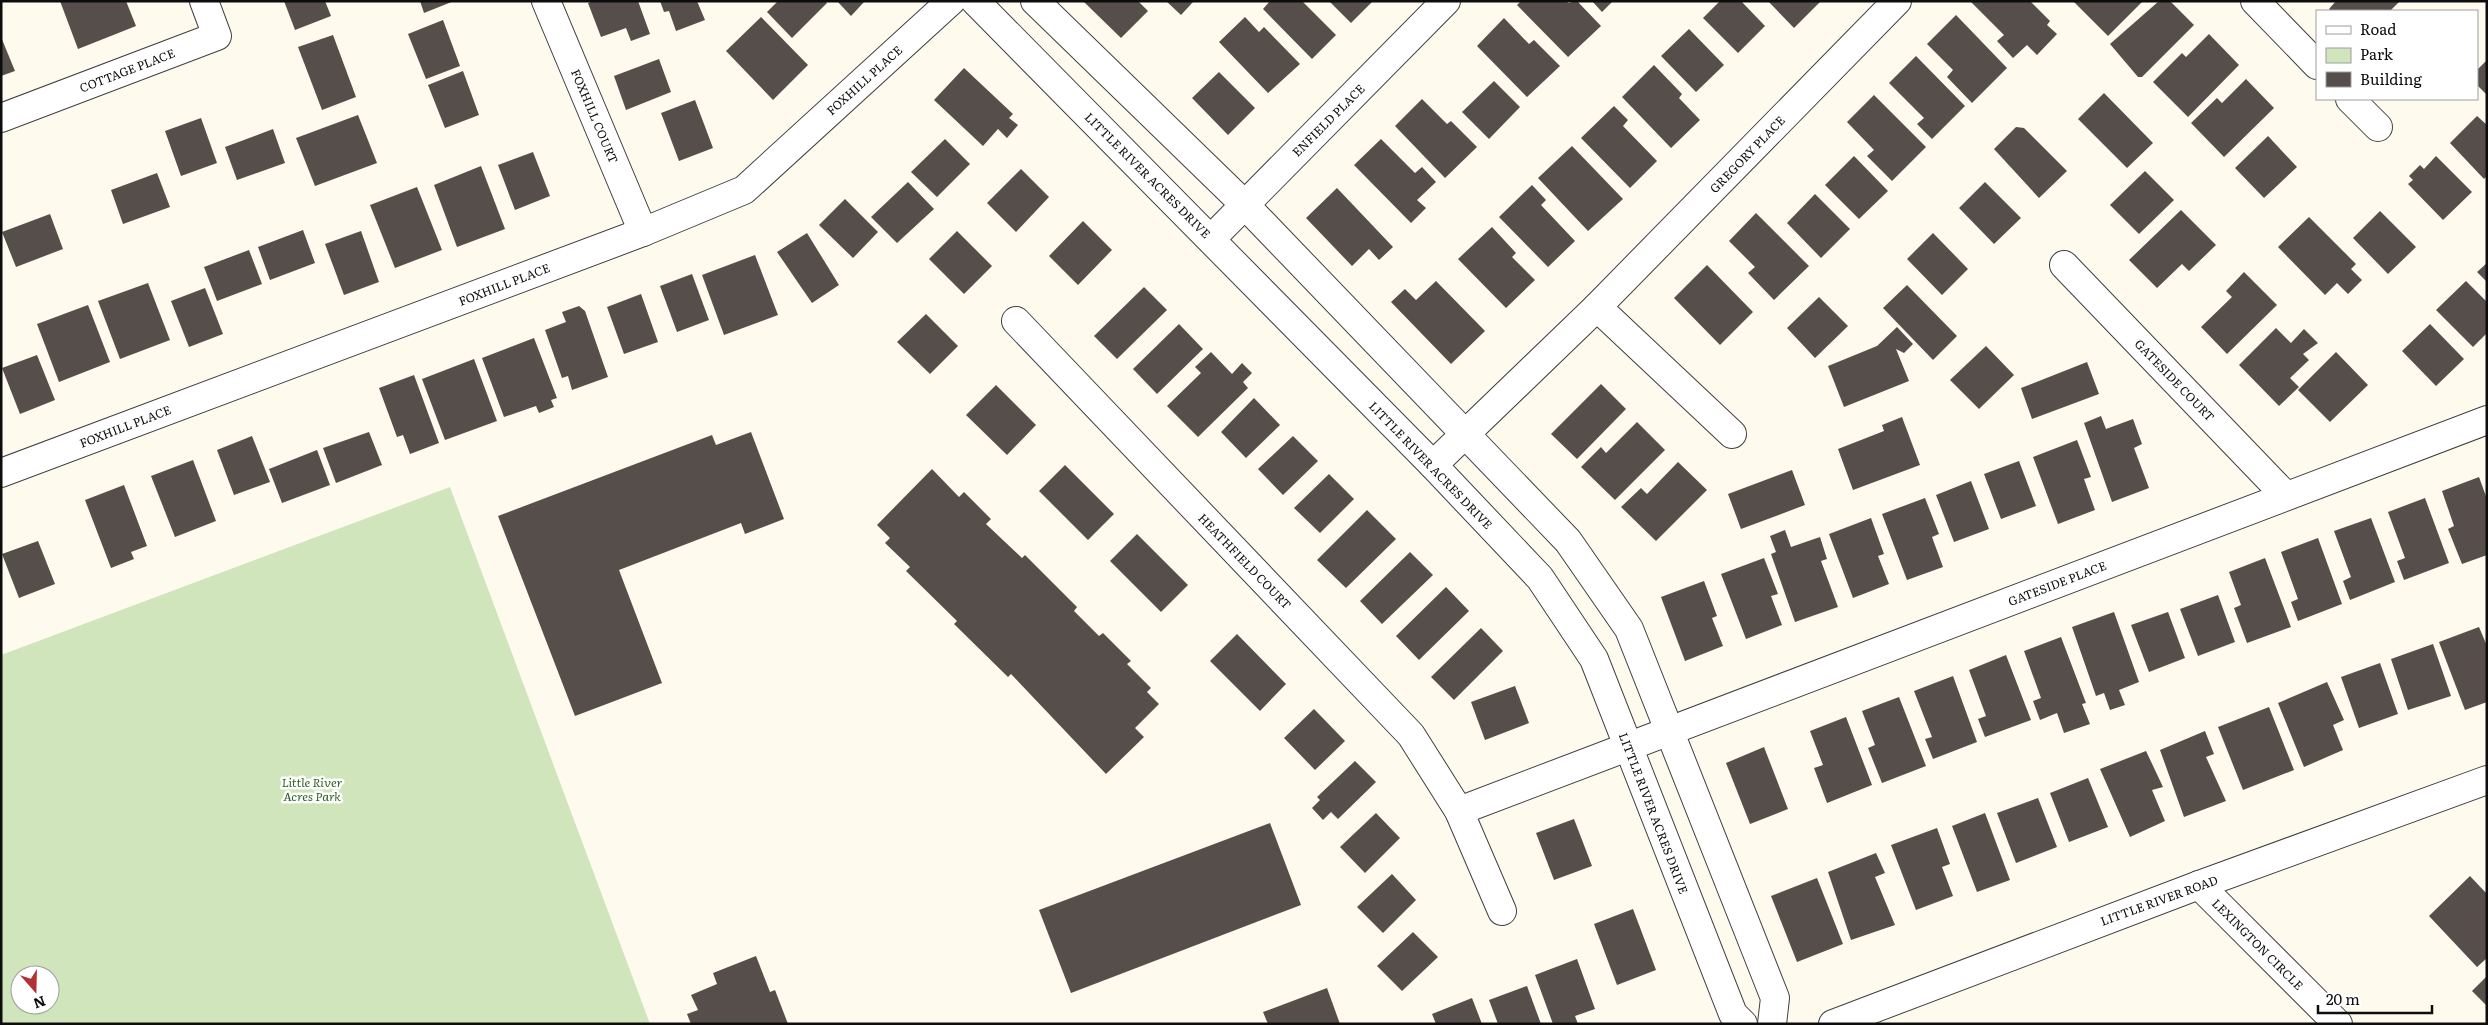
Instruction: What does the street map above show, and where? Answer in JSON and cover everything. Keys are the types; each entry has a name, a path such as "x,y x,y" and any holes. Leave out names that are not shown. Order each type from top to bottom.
{"street":[{"name":"COTTAGE PLACE","path":"1,118 217,36 204,1"},
{"name":"FOXHILL COURT","path":"546,1 643,232"},
{"name":"FOXHILL PLACE","path":"1,473 643,232 744,190 951,1"},
{"name":"LITTLE RIVER ACRES DRIVE","path":"976,1 1433,465 1540,578 1594,659 1733,1014 1743,1024"},
{"path":"1036,1 1245,205 1568,541 1629,629 1775,998 1772,1024"},
{"name":"ENFIELD PLACE","path":"1211,239 1446,1"},
{"name":"GREGORY PLACE","path":"1433,465 1465,432 1597,307 1897,1"},
{"path":"2255,1 2316,64"},
{"path":"2351,100 2378,127"},
{"name":"GATESIDE COURT","path":"2064,265 2285,495"},
{"path":"1597,307 1732,434"},
{"name":"HEATHFIELD COURT","path":"1016,321 1411,735 1459,811 1502,911"},
{"name":"GATESIDE PLACE","path":"1628,748 2285,495 2487,420"},
{"path":"1459,811 1628,748"},
{"name":"LITTLE RIVER ROAD","path":"1833,1024 2199,885 2487,780"},
{"name":"LEXINGTON CIRCLE","path":"2199,885 2338,1024"}],"green space":[{"name":"Little River Acres Park","path":"450,487 650,1024 1,1024 1,655"}],"building":[{"path":"60,1 126,1 136,26 78,49"},
{"path":"284,1 325,1 331,16 295,30"},
{"path":"420,1 454,1 424,13"},
{"path":"593,1 638,1 650,34 631,41 626,28 601,37 588,3"},
{"path":"660,1 697,1 705,20 676,31 669,11 664,12"},
{"path":"778,1 825,1 827,3 792,38 767,12"},
{"path":"837,1 865,1 851,16"},
{"path":"1083,1 1138,1 1148,11 1121,38"},
{"path":"1166,1 1192,1 1193,2 1181,15"},
{"path":"1270,1 1302,1 1336,35 1312,59 1263,9"},
{"path":"1329,1 1373,1 1351,23"},
{"path":"1521,1 1567,1 1568,3 1577,1 1601,26 1568,57 1517,5"},
{"path":"1592,1 1613,1 1602,12"},
{"path":"1720,1 1741,1 1765,26 1738,53 1703,18"},
{"path":"1768,1 1821,1 1794,28"},
{"path":"1970,1 2030,1 2050,21 2047,25 2057,34 2037,55 2027,45 2013,58 1997,41 2004,35"},
{"path":"2073,1 2143,1 2108,36"},
{"path":"2159,1 2170,1 2194,25 2142,77 2138,77 2110,44"},
{"path":"2336,1 2400,1 2391,10 2329,9"},
{"path":"1956,15 2007,68 1972,103 1947,77 1953,70 1927,44"},
{"path":"761,17 808,65 773,100 726,51"},
{"path":"1245,17 1259,32 1264,27 1300,64 1268,93 1219,42"},
{"path":"1504,18 1529,44 1534,40 1560,66 1527,97 1477,46"},
{"path":"443,20 460,66 426,79 408,34"},
{"path":"1689,29 1724,65 1696,92 1661,56"},
{"path":"2209,34 2239,65 2188,117 2153,82 2182,53 2186,57"},
{"path":"333,35 356,97 322,110 298,47"},
{"path":"1,37 15,71 1,76"},
{"path":"1916,56 1965,106 1932,139 1917,124 1924,118 1889,83"},
{"path":"659,59 671,92 626,110 614,76"},
{"path":"2487,60 2487,95 2478,86 2478,69"},
{"path":"1654,65 1682,94 1679,98 1700,120 1671,148 1622,97"},
{"path":"964,68 1013,114 1009,118 1018,125 1007,138 998,129 983,146 934,100"},
{"path":"463,71 479,115 445,128 428,85"},
{"path":"1219,72 1255,108 1228,135 1192,98"},
{"path":"2246,79 2274,108 2224,157 2191,123 2217,98 2222,103"},
{"path":"1494,81 1520,107 1489,139 1462,112"},
{"path":"2104,93 2153,143 2127,168 2078,119"},
{"path":"1874,95 1926,147 1892,181 1867,156 1874,150 1847,122"},
{"path":"1422,99 1447,124 1451,121 1477,147 1445,178 1395,126"},
{"path":"695,100 713,148 679,161 661,113"},
{"path":"1614,106 1628,120 1623,126 1657,161 1630,188 1581,138"},
{"path":"358,115 377,163 315,186 296,138"},
{"path":"2477,116 2487,125 2487,176 2484,179 2450,143"},
{"path":"201,118 217,163 181,176 165,131"},
{"path":"2016,127 2024,128 2067,171 2039,198 1994,149"},
{"path":"273,129 285,163 237,180 225,147"},
{"path":"2268,136 2297,167 2264,198 2235,168"},
{"path":"945,139 970,164 937,197 911,172"},
{"path":"1381,139 1415,173 1422,167 1436,182 1417,200 1426,208 1411,223 1354,165"},
{"path":"1572,146 1623,199 1588,231 1538,178"},
{"path":"533,152 550,196 515,210 498,165"},
{"path":"1854,156 1888,191 1859,219 1825,185"},
{"path":"2436,156 2472,192 2443,220 2408,184 2413,180 2409,176 2420,165 2424,169"},
{"path":"481,166 505,229 457,247 434,185"},
{"path":"1021,169 1049,197 1016,232 987,203"},
{"path":"2145,171 2174,200 2139,234 2110,205"},
{"path":"157,173 170,207 123,224 111,190"},
{"path":"908,182 934,209 897,243 871,217"},
{"path":"1985,182 2021,218 1994,244 1959,208"},
{"path":"1532,185 1546,200 1541,205 1575,241 1548,267 1499,217"},
{"path":"417,187 442,250 395,268 370,205"},
{"path":"1337,188 1393,247 1379,260 1369,249 1352,266 1306,218"},
{"path":"1815,194 1850,229 1821,258 1787,223"},
{"path":"845,199 878,232 853,258 819,225"},
{"path":"2181,210 2216,245 2189,271 2182,264 2157,288 2129,260"},
{"path":"2380,211 2416,247 2388,274 2353,238"},
{"path":"1756,213 1809,266 1774,300 1748,273 1755,267 1729,241"},
{"path":"50,214 63,249 16,267 2,232"},
{"path":"2309,217 2356,264 2351,269 2362,280 2348,294 2337,283 2325,295 2278,247"},
{"path":"1083,221 1112,250 1078,285 1049,256"},
{"path":"1492,227 1516,253 1512,257 1535,280 1506,308 1458,259"},
{"path":"303,230 315,263 270,280 258,247"},
{"path":"361,231 379,282 344,295 325,244"},
{"path":"957,231 992,266 964,294 929,259"},
{"path":"807,233 839,285 812,303 777,252"},
{"path":"1933,233 1968,269 1942,295 1907,259"},
{"path":"249,250 262,284 217,301 204,267"},
{"path":"755,255 778,315 724,335 702,275"},
{"path":"2487,263 2487,282 2477,272"},
{"path":"1707,265 1753,312 1720,345 1674,298"},
{"path":"2244,272 2277,305 2227,354 2201,327 2232,297 2226,291"},
{"path":"692,274 709,320 677,332 660,286"},
{"path":"1436,281 1485,331 1451,364 1391,302 1405,289 1416,300"},
{"path":"2466,281 2487,302 2487,333 2473,347 2436,310"},
{"path":"148,283 170,340 120,359 98,301"},
{"path":"1907,285 1957,336 1933,360 1883,308"},
{"path":"1144,287 1167,310 1117,359 1094,336"},
{"path":"205,288 223,334 189,347 171,301"},
{"path":"641,294 658,342 624,354 607,307"},
{"path":"1819,297 1848,326 1815,358 1787,328"},
{"path":"88,305 110,362 59,382 37,324"},
{"path":"579,306 585,311 608,377 572,390 568,376 562,378 545,330 566,322 562,312"},
{"path":"926,314 958,346 930,374 897,342"},
{"path":"1179,324 1203,349 1157,394 1133,369"},
{"path":"2430,324 2464,359 2436,386 2402,351"},
{"path":"1897,327 1913,344 1904,353 1896,349 1909,381 1844,407 1828,366 1877,346"},
{"path":"2276,328 2291,343 2304,329 2318,343 2303,354 2309,360 2290,378 2299,387 2279,406 2239,365"},
{"path":"534,338 557,398 551,400 554,407 539,413 536,406 504,417 482,358"},
{"path":"1986,346 2014,375 1979,409 1950,380"},
{"path":"1211,352 1232,374 1242,363 1252,373 1243,382 1248,388 1198,437 1167,406 1201,373 1195,367"},
{"path":"2336,352 2368,385 2330,422 2298,390"},
{"path":"37,355 55,400 20,414 2,368"},
{"path":"474,359 497,421 445,440 422,379"},
{"path":"2087,362 2099,394 2032,419 2021,388"},
{"path":"414,375 439,443 410,454 403,435 397,437 379,388"},
{"path":"1601,384 1626,409 1577,459 1551,434"},
{"path":"996,385 1036,425 1007,455 966,415"},
{"path":"1254,398 1280,425 1246,458 1221,432"},
{"path":"2101,416 2106,429 2133,419 2142,444 2134,448 2149,488 2112,502 2084,423"},
{"path":"1902,417 1920,465 1853,490 1838,449 1884,431 1882,425"},
{"path":"1637,422 1665,450 1615,500 1581,467 1601,447 1606,453"},
{"path":"369,432 382,465 336,483 323,448"},
{"path":"751,432 784,519 745,534 741,523 619,570 662,683 575,716 498,516 712,435 716,445"},
{"path":"252,436 270,482 234,495 217,450"},
{"path":"1293,436 1318,461 1283,495 1258,469"},
{"path":"2077,440 2091,477 2084,479 2095,510 2058,524 2033,457"},
{"path":"317,450 330,485 282,503 269,469"},
{"path":"193,460 216,521 175,537 151,476"},
{"path":"2019,461 2036,506 2001,519 1984,474"},
{"path":"1678,462 1707,490 1656,541 1621,507 1641,488 1647,494"},
{"path":"1065,465 1114,514 1088,540 1039,491"},
{"path":"932,469 959,497 964,492 991,519 986,524 1022,558 1025,555 1077,607 1074,611 1099,636 1103,633 1131,661 1127,664 1151,688 1147,692 1159,704 1135,728 1144,737 1106,774 1011,674 1008,677 954,624 957,621 906,571 910,567 885,543 890,538 877,525"},
{"path":"1792,470 1805,505 1741,529 1728,494"},
{"path":"1329,474 1354,499 1320,533 1294,508"},
{"path":"2479,477 2487,499 2487,555 2462,564 2448,529 2454,526 2442,491"},
{"path":"1971,481 1989,529 1954,542 1936,495"},
{"path":"124,485 147,546 131,552 134,559 111,568 85,500"},
{"path":"1925,498 1939,534 1932,537 1943,567 1907,580 1882,514"},
{"path":"2425,498 2449,563 2404,580 2397,561 2405,558 2388,512"},
{"path":"1367,510 1396,539 1346,588 1317,560"},
{"path":"1871,518 1884,554 1878,556 1889,584 1853,598 1829,534"},
{"path":"2371,518 2395,582 2350,600 2343,581 2351,577 2334,531"},
{"path":"1785,530 1791,547 1820,537 1827,559 1821,561 1838,607 1795,622 1771,554 1776,552 1770,536"},
{"path":"1137,534 1188,585 1161,612 1110,561"},
{"path":"2318,538 2342,604 2298,621 2291,602 2298,599 2281,552"},
{"path":"38,541 55,584 19,598 2,554"},
{"path":"1410,552 1433,575 1382,624 1360,601"},
{"path":"1764,558 1778,594 1771,596 1782,625 1746,639 1721,574"},
{"path":"2265,558 2291,627 2247,643 2234,608 2241,605 2229,572"},
{"path":"1704,581 1717,616 1712,618 1723,646 1685,661 1661,597"},
{"path":"1446,587 1469,611 1419,660 1396,636"},
{"path":"2218,595 2235,642 2198,656 2180,609"},
{"path":"2114,612 2139,682 2119,690 2125,705 2110,710 2104,693 2096,696 2072,627"},
{"path":"2168,612 2185,658 2149,672 2131,625"},
{"path":"2479,627 2487,646 2487,702 2465,710 2439,642"},
{"path":"1481,628 1503,651 1454,700 1431,677"},
{"path":"1237,634 1286,684 1260,711 1210,661"},
{"path":"2061,637 2086,703 2082,704 2090,724 2064,733 2057,713 2040,720 2033,701 2041,698 2024,651"},
{"path":"2433,644 2451,696 2408,710 2391,659"},
{"path":"2006,655 2031,720 1985,737 1978,719 1986,716 1969,670"},
{"path":"2380,663 2398,714 2359,728 2341,677"},
{"path":"1953,676 1977,742 1933,759 1925,739 1932,737 1914,691"},
{"path":"2327,682 2344,720 2333,725 2343,750 2304,767 2278,703"},
{"path":"1515,686 1529,723 1485,740 1471,702"},
{"path":"1899,697 1926,766 1882,783 1868,748 1875,745 1862,711"},
{"path":"2269,707 2294,770 2243,790 2218,727"},
{"path":"1314,709 1345,741 1315,770 1284,738"},
{"path":"1846,717 1872,785 1827,803 1814,768 1823,765 1810,731"},
{"path":"2205,731 2214,754 2206,757 2226,801 2184,817 2160,750"},
{"path":"1764,747 1788,809 1750,824 1726,763"},
{"path":"2146,751 2163,787 2152,790 2165,821 2130,837 2100,769"},
{"path":"1355,761 1376,782 1338,819 1331,812 1323,820 1312,808 1320,800 1317,797"},
{"path":"2088,778 2108,827 2069,842 2050,793"},
{"path":"2038,798 2057,847 2016,863 1997,813"},
{"path":"1376,813 1400,838 1365,873 1340,847"},
{"path":"1985,813 2010,880 1977,892 1952,826"},
{"path":"1574,819 1592,866 1554,880 1536,833"},
{"path":"1270,823 1301,905 1071,993 1039,910"},
{"path":"1937,828 1950,864 1942,867 1953,896 1916,910 1891,845"},
{"path":"1876,853 1885,873 1875,877 1895,925 1851,940 1828,872"},
{"path":"1392,874 1416,900 1383,933 1357,907"},
{"path":"2470,876 2487,894 2487,958 2477,967 2429,916"},
{"path":"1817,878 1843,944 1797,962 1771,896"},
{"path":"1633,909 1656,970 1617,985 1594,924"},
{"path":"1413,932 1438,957 1402,991 1377,966"},
{"path":"756,956 770,992 775,990 788,1024 691,1024 687,1014 698,1010 691,995 717,984 713,973"},
{"path":"1577,959 1595,1009 1575,1016 1578,1024 1553,1024 1535,975"},
{"path":"2487,976 2487,1006 2472,991"},
{"path":"1527,986 1541,1024 1498,1024 1489,1000"},
{"path":"1327,988 1340,1024 1268,1024 1263,1012"},
{"path":"1472,998 1482,1024 1436,1024 1432,1014"}]}
